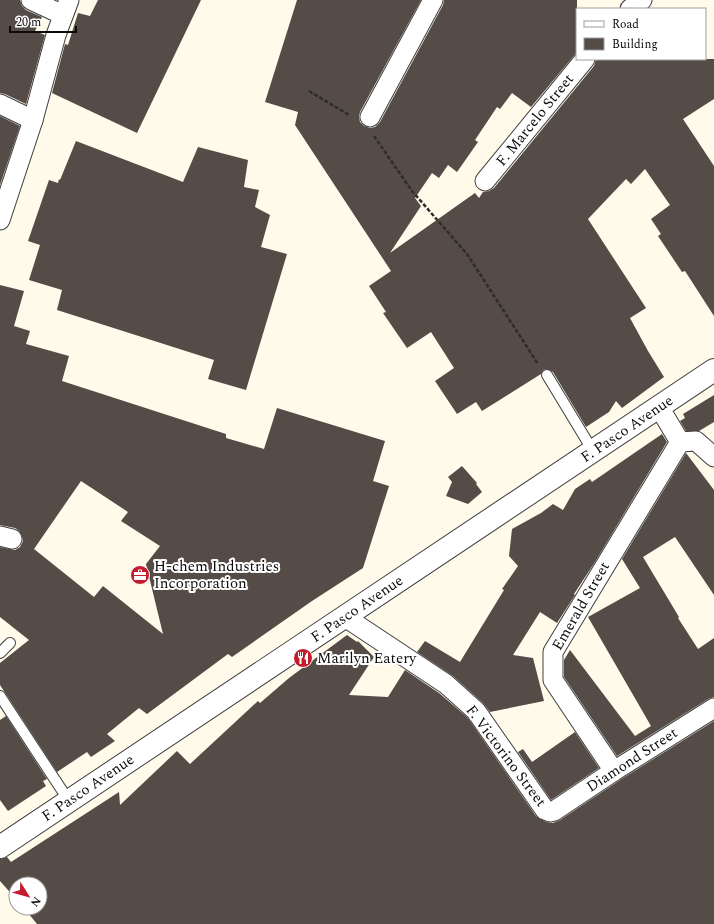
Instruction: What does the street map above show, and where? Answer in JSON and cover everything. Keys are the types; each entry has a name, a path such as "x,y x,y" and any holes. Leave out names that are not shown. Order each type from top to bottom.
{"street":[{"path":"0,220 33,120 56,35 66,8 31,0"},
{"path":"365,122 433,0"},
{"path":"631,8 642,0"},
{"name":"F. Marcelo Street","path":"485,181 584,60"},
{"path":"0,104 33,120"},
{"name":"F. Pasco Avenue","path":"0,847 714,370"},
{"path":"659,407 680,442 696,441 714,457"},
{"name":"Emerald Street","path":"614,771 554,680 552,652 680,442"},
{"name":"F. Victorino Street","path":"344,617 446,684 476,711 545,810 550,812"},
{"name":"Diamond Street","path":"550,812 554,811 714,708"}],"lane":[{"path":"547,375 593,451"},
{"path":"0,652 10,643"},
{"path":"0,696 69,801"}],"path":[{"path":"309,91 365,122 412,191 467,254 543,372 547,375"}],"building":[{"path":"0,0 20,0 22,6 26,10 42,17 35,31 45,35 26,104 0,93"},
{"path":"98,0 201,0 137,133 52,93 65,44 68,45 78,13 90,16"},
{"path":"297,0 421,0 360,112 360,122 364,126 370,128 375,127 380,122 443,5 444,0 577,0 576,53 531,107 512,93 500,109 497,107 475,140 478,142 457,172 448,165 439,178 432,173 415,198 421,206 390,253 475,193 479,198 483,192 494,188 594,66 596,60 714,59 714,99 683,119 714,166 714,316 685,271 682,272 658,236 661,234 651,219 670,205 645,169 631,184 626,179 588,219 646,308 630,318 664,377 622,408 616,401 609,412 586,427 553,372 547,369 543,370 541,374 482,411 476,402 457,414 435,381 454,368 431,332 407,348 383,313 386,312 369,286 391,271 295,125 298,112 265,102"},
{"path":"0,116 20,126 0,185"},
{"path":"76,141 183,182 198,147 248,160 244,187 259,190 255,207 270,215 261,247 287,254 246,390 208,379 214,360 57,310 62,290 29,280 40,245 28,241 49,180 58,183"},
{"path":"0,285 24,291 14,326 30,331 26,344 69,356 62,381 226,434 226,438 264,449 277,408 385,441 373,481 389,486 363,568 312,601 232,657 228,654 147,714 139,708 107,734 115,741 91,757 87,752 57,772 0,685 0,663 29,640 0,617 0,547 15,550 20,547 23,541 19,531 15,528 0,525","holes":["81,481 128,512 121,521 160,546 146,564 163,634 103,586 94,597 34,549"]},
{"path":"714,395 714,422 699,431 686,431 680,421 685,418 683,414"},
{"path":"662,434 667,442 557,623 540,612 513,655 533,658 544,701 490,712 483,703 453,676 417,652 425,641 460,662 504,590 502,589 518,566 509,556 512,529 541,513 553,504 563,510 575,489 590,479 592,482"},
{"path":"686,453 714,490 714,595 675,537 643,557 679,617 678,618 698,649 714,638 714,697 708,699 617,756 564,677 564,660 570,650 635,736 651,726 588,617 640,588 622,559"},
{"path":"462,466 477,483 476,484 482,492 468,504 446,496 452,482 448,477"},
{"path":"347,635 357,642 358,641 374,657 349,695 388,697 405,670 439,693 468,718 536,816 546,822 553,823 560,820 620,780 714,721 714,924 37,924 30,916 48,916 48,876 8,876 8,890 0,881 0,859 7,857 11,862 119,792 120,805 177,751 190,764 258,701 260,703 289,678"},
{"path":"6,716 47,779 43,781 46,786 8,811 0,800 0,720"},
{"path":"575,732 599,768 551,800 518,752 523,749 532,762"}],"place":[{"name":"H-chem Industries Incorporation","path":"140,575"},
{"name":"Marilyn Eatery","path":"303,658"}]}
